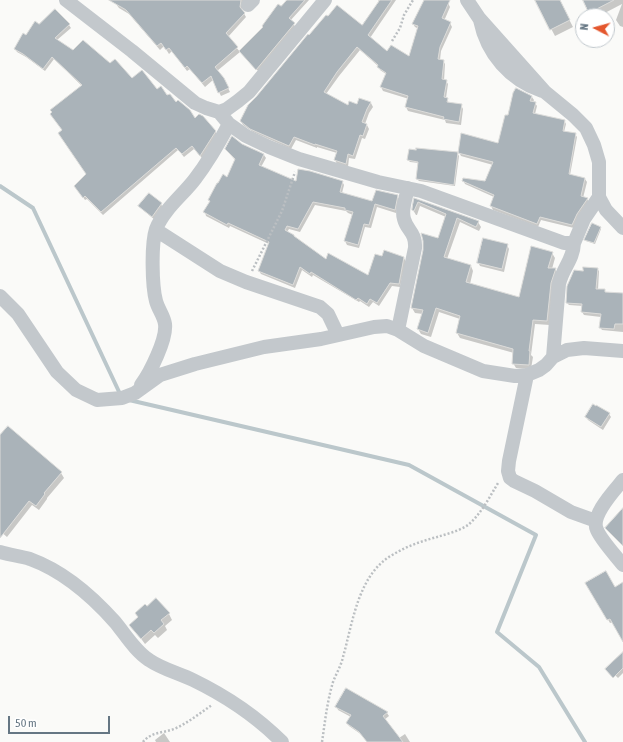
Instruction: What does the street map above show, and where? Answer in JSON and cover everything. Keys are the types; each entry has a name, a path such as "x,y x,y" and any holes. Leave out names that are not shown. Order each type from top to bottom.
{"street":[{"path":"66,0 132,51 195,103 219,112 229,124 246,136 299,159 378,182 408,188 455,203 564,243 574,243"},
{"path":"219,112 227,109 249,92 325,0"},
{"path":"467,0 479,18 545,92 586,128 594,145 599,162 598,197 584,219 574,243 572,258 561,274 553,357"},
{"path":"135,393 150,370 158,354 165,331 165,323 154,291 154,253 156,230 162,217 196,177 216,148 229,124"},
{"path":"398,330 415,248 414,236 404,219 404,206 408,188"},
{"path":"598,197 606,210 623,228"},
{"path":"156,230 220,271 246,282 320,307 328,314 338,335"},
{"path":"0,296 18,314 57,372 76,390 97,400 122,398 135,393 160,375 194,364 264,347 338,335 374,327 387,326 398,330 424,346 483,371 515,376 527,375 539,370 553,357 567,350 584,348 623,351"},
{"path":"527,375 509,461 508,471 510,478 514,482 535,491 571,512 596,521"},
{"path":"623,480 598,514 596,521 596,530 623,565"},
{"path":"0,552 30,559 54,570 82,589 100,605 147,660 191,679 224,696 256,717 282,742"}],"path":[{"path":"392,41 413,0"},
{"path":"246,282 282,211 299,159"},
{"path":"322,742 333,681 342,661 360,598 367,582 378,567 393,554 410,546 450,533 466,526 477,516 508,471"},
{"path":"143,742 147,737 154,734 173,730 224,696"}],"building":[{"path":"109,0 241,0 240,7 245,13 226,33 238,47 215,67 224,78 229,88 218,93 211,76 202,83 187,66 185,68 169,48 166,50 161,43 157,46 126,10"},
{"path":"287,0 305,0 289,18 295,23 256,70 239,51 263,27 262,26 278,4 281,6"},
{"path":"380,0 392,0 368,35 387,51 391,45 409,56 418,26 412,24 424,0 450,0 442,18 451,22 440,47 438,59 444,60 442,79 447,80 444,97 448,98 447,102 462,104 459,122 443,119 444,117 405,107 408,96 380,87 386,73 377,67 378,65 357,47 337,72 324,92 348,105 349,101 357,104 359,98 371,102 362,122 367,124 363,136 360,135 353,156 348,154 346,164 334,160 337,151 294,137 289,146 250,129 240,121 248,105 308,34 309,35 326,15 328,16 337,5 362,25"},
{"path":"535,0 560,0 570,20 550,30"},
{"path":"583,0 614,0 599,8 587,8"},
{"path":"55,9 70,24 55,38 73,50 83,40 110,63 115,59 132,78 142,70 157,89 161,86 167,95 170,94 176,102 178,100 190,110 195,118 199,114 203,116 216,131 200,156 192,146 182,154 176,148 101,212 85,196 83,198 74,186 86,174 58,133 62,130 50,114 52,112 50,110 82,85 52,57 43,69 14,49 23,33 26,35 35,21 39,24"},
{"path":"516,88 532,96 530,101 536,102 533,113 565,120 563,131 576,133 569,174 585,178 581,196 588,198 577,214 572,225 540,217 537,224 490,206 494,195 462,181 463,178 485,181 493,162 458,153 461,133 498,143 505,115 508,115 513,93"},
{"path":"232,136 242,144 264,154 259,165 296,181 298,169 343,181 340,192 372,201 376,190 398,195 395,210 375,204 369,225 364,224 358,245 344,241 353,212 345,210 345,208 313,202 298,229 287,226 285,230 326,259 328,253 368,275 375,254 382,256 384,250 404,257 399,284 390,283 377,303 370,299 367,304 358,298 356,300 311,272 310,274 300,267 293,285 258,271 269,242 228,223 227,225 203,212 210,201 208,200 217,183 223,174 227,177 235,159 225,149"},
{"path":"416,148 458,152 454,185 416,179 418,162 407,160 409,149 416,150"},
{"path":"149,193 162,203 152,217 138,206"},
{"path":"414,198 479,221 476,227 457,218 444,257 471,265 466,282 519,297 531,246 553,252 548,268 556,268 551,283 547,321 533,320 529,351 529,365 512,364 513,349 456,333 460,316 436,308 428,333 417,329 423,310 411,308 423,250 421,233 438,238 446,214 418,202 414,211 412,210"},
{"path":"592,223 601,227 594,243 584,240"},
{"path":"483,238 508,244 502,269 477,263"},
{"path":"583,267 598,268 596,289 605,289 605,292 623,293 623,324 615,324 614,329 599,328 601,314 581,312 582,304 566,303 567,286 574,270 583,271"},
{"path":"593,404 610,413 601,427 585,417"},
{"path":"8,426 62,472 44,493 45,494 36,506 29,501 0,538 0,435"},
{"path":"623,508 623,546 605,528"},
{"path":"606,571 615,587 623,582 623,642 610,619 607,620 585,583"},
{"path":"156,598 170,613 161,620 164,624 154,633 151,630 141,639 129,625 138,617 135,613 145,604 147,606"},
{"path":"623,652 623,668 613,678 605,669"},
{"path":"346,688 388,712 383,716 403,742 367,742 359,732 346,723 351,715 335,707"}],"waterway":[{"path":"0,186 33,208 121,396"},
{"path":"129,400 409,465 536,535 497,632 539,667 585,742"}]}
